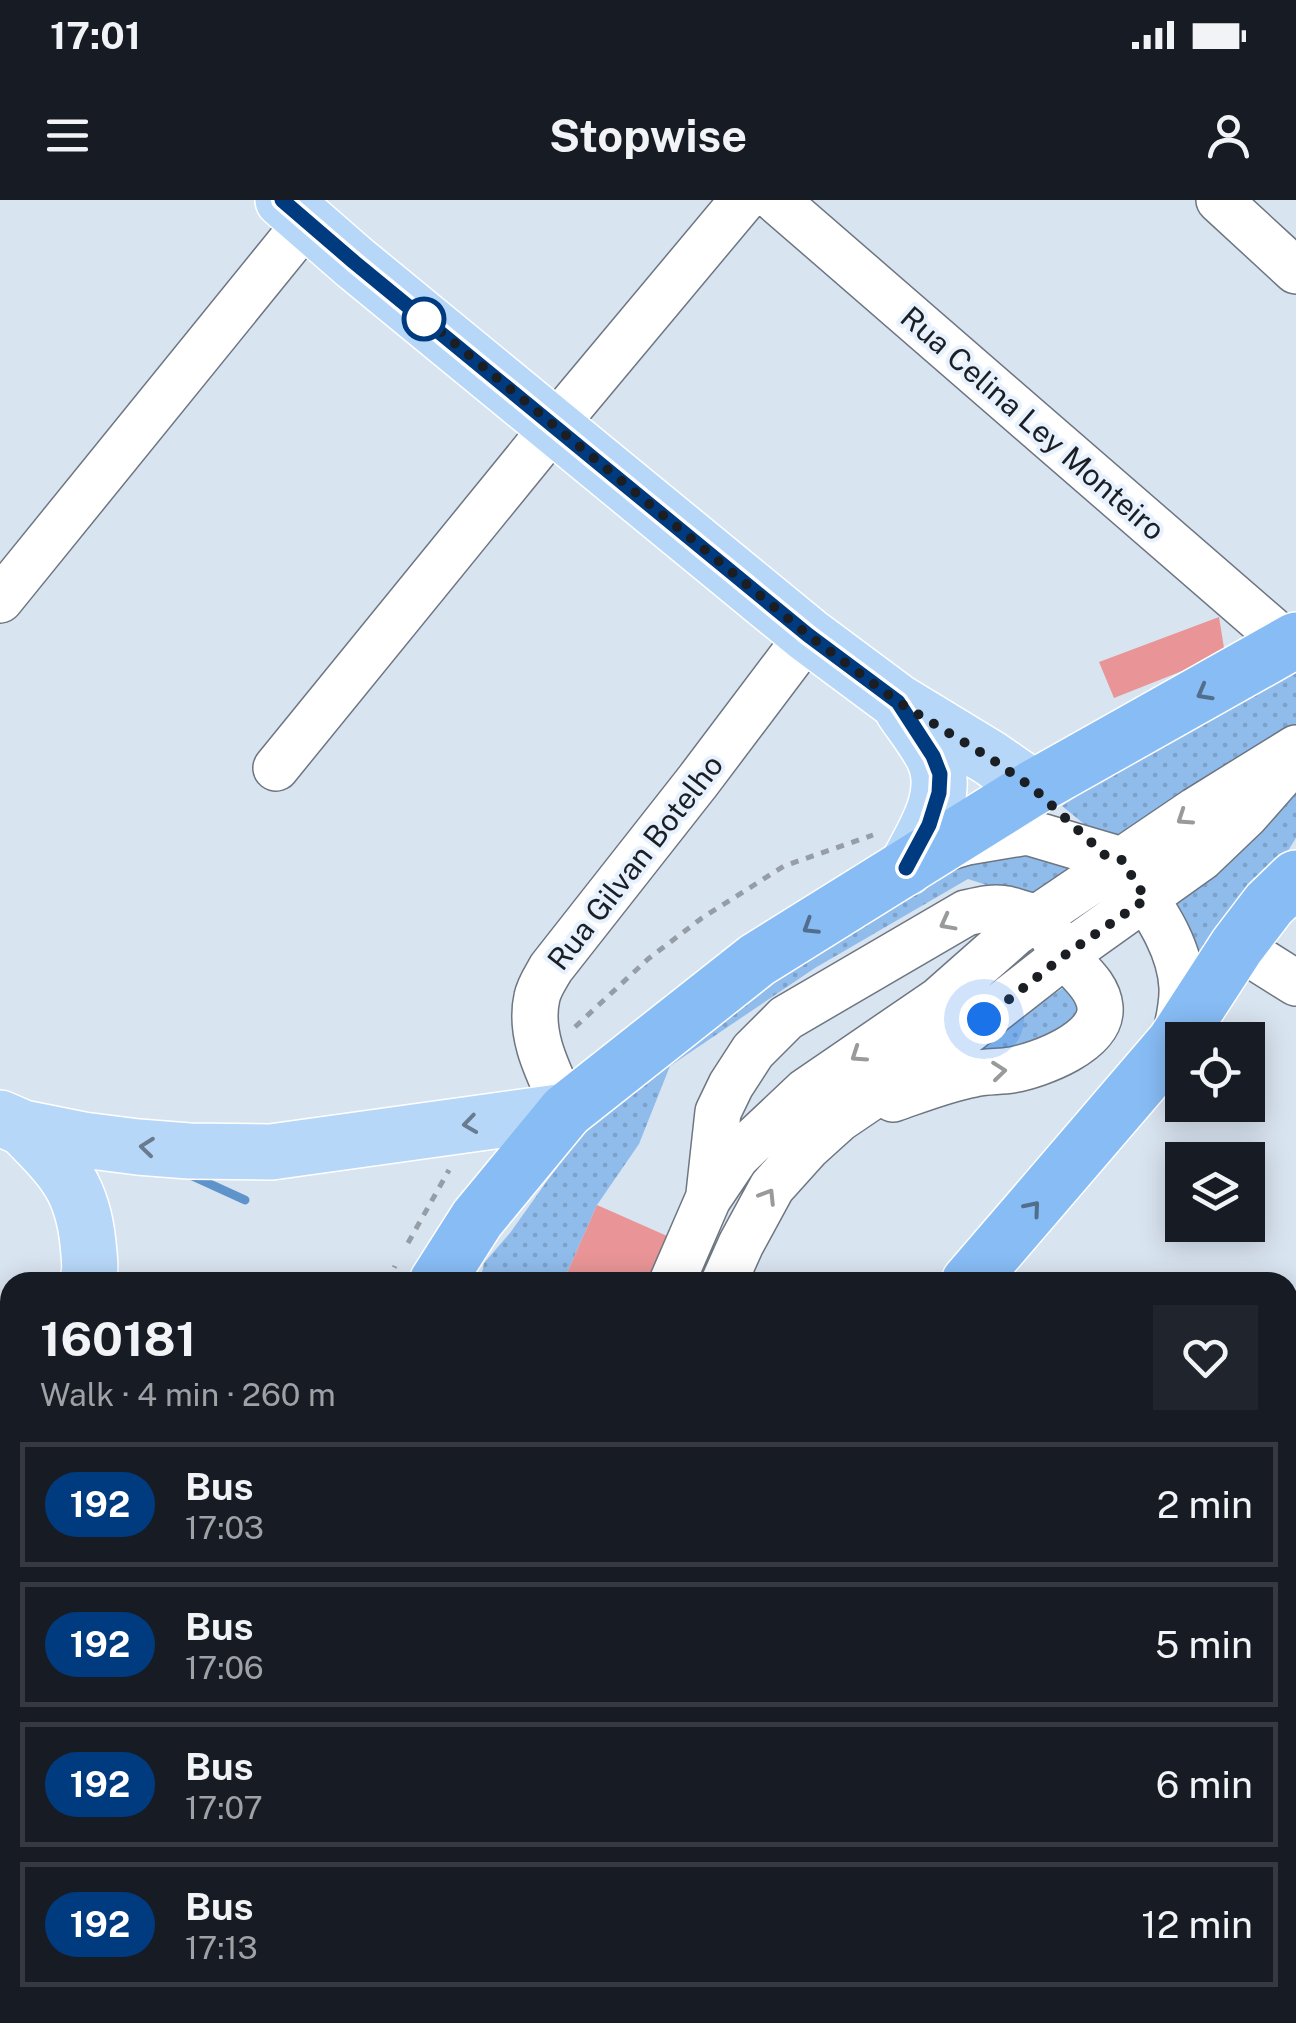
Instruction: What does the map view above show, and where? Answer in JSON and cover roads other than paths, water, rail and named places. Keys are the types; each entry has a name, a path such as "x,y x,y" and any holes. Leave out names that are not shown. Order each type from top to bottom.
{"highway":[{"path":"443,1272 477,1219 566,1111 757,960 1033,788 1294,643"},
{"path":"1189,1022 1275,899"},
{"path":"978,1272 1165,1053"}],"main road":[{"path":"295,210 808,635 898,702 1033,788"},
{"path":"898,702 933,756 940,774 939,793 917,861"},
{"path":"11,1123 83,1140 138,1147 188,1152 270,1152 566,1111"},
{"path":"11,1123 65,1171 85,1216 91,1272"}],"street":[{"path":"276,768 743,200"},
{"name":"Rua Celina Ley Monteiro","path":"776,200 1294,643"},
{"path":"1219,200 1296,271"},
{"path":"0,600 295,210"},
{"name":"Rua Gilvan Botelho","path":"566,1111 540,1052 535,1025 537,995 551,968 808,635"},
{"path":"676,1272 708,1198 737,1156 806,1091 938,1000 1016,932 1114,858 1296,748"},
{"path":"728,1272 772,1187 808,1146 839,1119 960,1037 1065,955 1201,858 1246,815 1296,758"},
{"path":"1033,788 1114,858 1146,899 1173,946 1180,967 1182,1001 1178,1022"},
{"path":"917,861 967,842 1027,832 1114,858"},
{"path":"1275,899 1296,983"},
{"path":"708,1198 718,1112 753,1051 786,1018 966,913 990,908 1040,917"},
{"path":"839,1119 957,1079 1013,1070 1075,1045 1098,1020 1100,1007 1094,988 1065,955 1040,917"},
{"path":"469,1272 477,1219"}],"waterway":[{"path":"188,1174 245,1200"}]}
